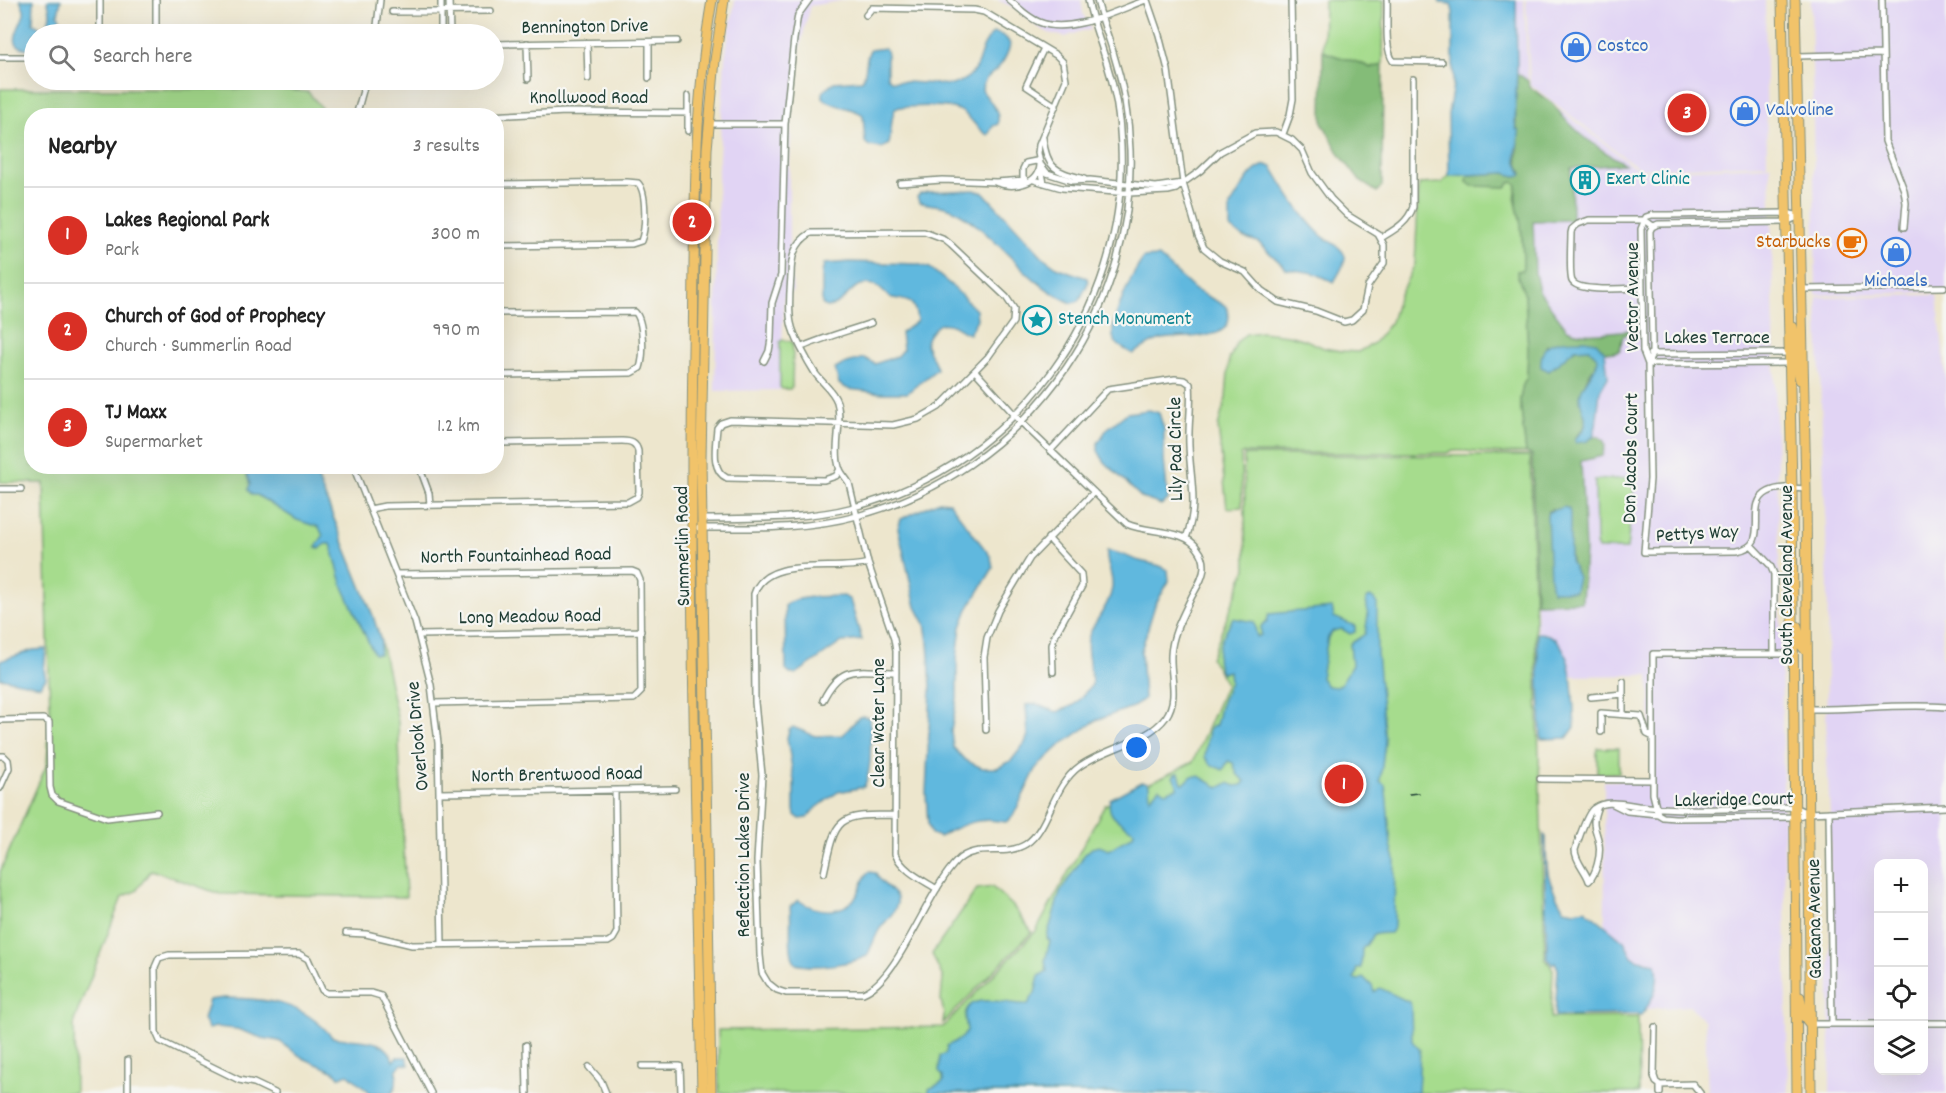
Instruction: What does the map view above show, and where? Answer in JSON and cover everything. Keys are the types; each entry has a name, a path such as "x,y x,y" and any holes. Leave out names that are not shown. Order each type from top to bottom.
{"main road":[{"name":"Summerlin Road","path":"702,1093 696,524 697,135 704,54 712,0"},
{"name":"Summerlin Road","path":"711,1093 696,524 709,124 724,0"},
{"name":"South Cleveland Avenue","path":"1782,0 1792,488 1797,1093"},
{"name":"South Cleveland Avenue","path":"1795,0 1806,489 1811,1093"},
{"path":"1788,307 1797,351 1803,355"},
{"path":"1789,358 1796,361 1804,397"},
{"path":"1792,606 1801,645 1807,652"},
{"path":"1793,654 1800,661 1807,705"},
{"path":"1796,980 1803,1015 1810,1024"}],"street":[{"path":"100,0 100,24"},
{"path":"156,0 156,24"},
{"path":"377,24 380,0"},
{"path":"441,0 441,24"},
{"path":"449,0 450,24"},
{"path":"764,361 770,348 772,303 782,268 785,124 798,15 809,0"},
{"path":"1009,0 1026,15 1047,24 1064,26 1147,0 1168,70 1183,183 1201,242 1212,256 1245,272 1261,290 1278,302 1316,311 1340,321 1352,320 1363,310 1368,286 1384,263 1385,251 1378,234 1347,215 1331,199 1312,173 1302,150 1283,134 1269,131 1249,135 1220,152 1200,171 1183,183 1176,189 1168,191 1129,193 1062,188 1029,180 1022,173 1026,163 1031,161 1040,164 1047,173 1064,179 1090,180"},
{"path":"696,524 799,517 855,507 900,492 937,474 987,441 1015,416 1054,371 1088,312 1109,254 1121,184 1121,145 1117,107 1088,0"},
{"path":"696,524 799,526 856,516 899,503 948,479 980,459 1022,423 1066,370 1095,321 1116,266 1124,230 1130,184 1130,149 1126,108 1119,73 1097,0"},
{"path":"1283,134 1293,99 1291,0"},
{"path":"1387,0 1388,45 1393,62 1442,62"},
{"path":"1882,0 1885,141 1904,190 1906,202 1904,227"},
{"path":"866,15 872,8 984,12 1056,55 1063,62 1065,71 1066,80 1039,145 1040,171 1029,180 1005,186 996,183 942,180 900,183"},
{"path":"392,12 491,11"},
{"name":"Bennington Drive","path":"504,44 677,41"},
{"path":"649,42 649,78"},
{"path":"527,43 528,79"},
{"path":"587,43 588,79"},
{"path":"1044,48 1026,86 1056,106"},
{"path":"1797,56 1883,54"},
{"path":"0,57 24,57"},
{"path":"1381,238 1410,216 1413,207 1413,79"},
{"path":"360,108 364,90"},
{"path":"688,96 688,131"},
{"name":"Knollwood Road","path":"504,115 566,112 688,113"},
{"path":"709,124 785,124"},
{"path":"1042,136 1046,156 1056,170 1090,180 1121,184 1156,187 1183,183"},
{"path":"1040,164 1044,183"},
{"path":"504,184 638,183 643,192 644,233 641,241 632,244 504,246"},
{"path":"1642,288 1590,289 1577,286 1572,279 1572,228 1583,221 1645,219 1652,215 1668,214 1786,218"},
{"path":"1645,219 1653,227 1658,224 1800,216"},
{"name":"Vector Avenue","path":"1645,219 1641,229 1642,288 1644,354 1648,364"},
{"name":"Vector Avenue","path":"1648,364 1652,354 1650,231 1653,227"},
{"path":"975,371 939,407 918,419 893,424 839,422 725,421 717,428 717,467 722,476 727,478 824,480 837,476 840,469 839,422 838,406 834,394 815,373 793,331 790,315 792,256 811,233 924,232 945,240 951,245 1006,297 1014,309 1012,322 988,357 975,371"},
{"path":"1802,289 1944,286"},
{"path":"504,313 635,312 640,321 642,341 641,366 636,372 504,375"},
{"path":"802,347 825,336 837,335 871,323"},
{"name":"Lakes Terrace","path":"1644,354 1789,358"},
{"name":"Lakes Terrace","path":"1648,364 1789,358"},
{"name":"Don Jacobs Court","path":"1644,552 1650,479 1648,364"},
{"path":"975,371 1015,416 1127,524 1137,529 1186,538"},
{"name":"Lily Pad Circle","path":"1050,451 1108,388 1184,380 1190,384 1189,443 1194,499 1193,513 1186,538"},
{"path":"370,509 385,506 629,502 637,497 639,492 637,446 628,441 504,443"},
{"name":"Clear Water Lane","path":"840,469 849,483 868,563 896,651 894,848 900,864 937,889"},
{"name":"Overlook Drive","path":"355,474 396,574 427,663 438,734 442,944"},
{"path":"422,474 429,493 430,505"},
{"path":"0,489 21,489"},
{"name":"Pettys Way","path":"1644,552 1736,552 1751,546 1756,536 1757,510 1760,499 1764,495 1773,490 1806,489"},
{"path":"986,730 984,657 987,638 998,611 1019,573 1048,538 1094,492"},
{"path":"1048,538 1081,574 1083,586 1054,637 1053,672"},
{"name":"Reflection Lakes Drive","path":"868,563 849,567 827,565 775,571 765,577 755,591 755,702 762,775 757,871 759,955 762,973 768,983 786,993 863,993 873,989 883,979 937,889 962,856 981,850 1008,851 1028,843 1041,826 1059,789 1079,767 1155,728 1167,716 1174,695 1172,644 1202,578 1204,567 1197,547 1186,538"},
{"name":"Pettys Way","path":"1751,546 1772,567 1774,574 1774,653"},
{"name":"North Fountainhead Road","path":"396,574 632,571 637,573 640,580 641,631"},
{"path":"434,703 630,700 639,696 641,692 641,631"},
{"name":"Long Meadow Road","path":"419,635 641,631"},
{"path":"1774,653 1793,654"},
{"name":"Lakeridge Court","path":"1774,653 1653,654 1655,808 1663,817 1675,818 1794,812"},
{"path":"823,700 836,679 843,673 896,672"},
{"path":"1623,681 1623,714"},
{"path":"1591,697 1623,694"},
{"path":"1807,705 1847,710 1884,706 1946,707"},
{"path":"1601,732 1601,712 1623,714 1641,716 1647,734 1653,737"},
{"path":"0,720 43,719 49,722 50,787 52,795 58,801 107,818 157,812"},
{"path":"0,756 8,760 9,768 0,788"},
{"path":"1540,779 1653,780"},
{"name":"North Brentwood Road","path":"439,792 675,789"},
{"path":"346,933 366,934 408,945 607,942 613,939 617,932 615,791"},
{"path":"1598,806 1593,827 1599,853 1594,873 1589,881 1587,873 1576,858 1575,850 1588,816 1598,806 1612,804 1655,808"},
{"path":"1612,804 1627,811 1658,814"},
{"name":"Lakeridge Court","path":"1655,808 1808,813 1946,807"},
{"name":"Galeana Avenue","path":"1829,812 1832,1024"},
{"path":"825,873 831,838 843,821 857,815 895,814"},
{"path":"275,1093 254,1083 238,1080 160,1041 156,1032 155,1013 155,967 159,958 169,955 299,954 304,956 308,959 322,990 327,993 370,993 381,996 431,1093"},
{"path":"1928,1023 1946,1023"},
{"path":"1810,1024 1874,1024"},
{"path":"1655,1027 1654,1076 1656,1082 1660,1085 1693,1084 1700,1093"},
{"path":"526,1045 527,1093"},
{"path":"128,1060 128,1093"},
{"path":"642,1066 680,1066 681,1093"},
{"path":"589,1067 601,1081 606,1093"},
{"path":"1683,1093 1684,1084"},
{"path":"1660,1085 1660,1093"}],"shaded area":[{"path":"735,0 846,0 810,6 800,48 792,108 789,180 789,251 793,291 784,297 780,390 715,391 718,174 725,58"},
{"path":"997,0 1081,0 1083,14 1091,30 1065,37 1049,33 1036,26 1020,10"},
{"path":"1516,0 1524,0 1528,81 1517,73"},
{"path":"1526,0 1765,0 1767,164 1640,169 1530,84"},
{"path":"1811,0 1946,0 1946,292 1816,295"},
{"path":"1553,104 1640,171 1767,166 1770,164 1788,1093 1708,1093 1705,1021 1690,1006 1646,1009 1653,998 1651,961 1638,960 1632,956 1624,941 1605,925 1604,781 1653,780 1649,675 1570,676 1569,665 1547,633 1537,633 1536,603 1582,601 1585,550 1581,461 1598,436 1593,436 1597,407 1600,391 1608,377 1605,352 1615,352 1623,336 1633,331 1586,333 1567,329 1539,291 1535,273 1533,221 1572,220 1571,168 1623,164 1583,136"},
{"path":"1937,295 1946,379 1946,613 1942,614 1944,708 1946,708 1946,1093 1830,1093 1830,814 1826,743 1828,584 1817,297"}],"green space":[{"path":"1324,0 1384,0 1383,65 1371,68 1323,51"},
{"path":"1323,51 1371,68 1383,65 1382,186 1377,192 1360,181 1341,156 1322,122"},
{"path":"1517,73 1528,81 1529,86 1553,104 1583,136 1625,164 1571,168 1572,220 1533,221 1535,273 1539,291 1567,329 1591,334 1633,330 1623,336 1620,350 1615,352 1588,348 1598,358 1585,384 1585,426 1576,437 1588,441 1593,436 1598,436 1604,441 1605,446 1602,456 1581,461 1585,550 1582,602 1536,603 1532,455 1526,453 1520,400 1527,377 1528,348 1525,296 1517,274 1517,271 1523,270 1523,248 1516,196 1517,185 1513,182 1506,187 1472,186 1467,182 1468,175 1505,173 1515,176 1522,173 1518,158","holes":["1547,345 1587,348 1575,349 1549,371 1545,349","1552,509 1570,552 1575,591 1547,516 1548,511"]},
{"path":"0,89 290,90 308,92 321,108 24,108 24,474 316,474 373,616 381,642 398,722 406,897 220,894 151,870 136,891 122,897 74,1021 75,1093 0,1093 0,872 47,764 50,713 44,483 0,482"},
{"path":"1468,175 1467,182 1506,187 1514,182 1517,185 1515,198 1521,224 1528,348 1527,377 1523,384 1520,401 1526,453 1461,451 1447,453 1244,453 1241,455 1242,507 1227,508 1218,426 1226,398 1229,360 1237,342 1246,334 1261,332 1288,335 1324,348 1341,351 1358,352 1374,343 1391,322 1398,298 1415,264 1419,184 1441,183 1449,176"},
{"path":"782,340 793,342 792,387 790,389 780,387 780,342"},
{"path":"1244,455 1530,456 1545,958 1553,969 1551,1018 1638,1017 1639,1093 719,1093 718,1030 943,1027 1036,931 1105,805 1193,762 1226,684 1211,658 1246,569"},
{"path":"1632,478 1634,485 1627,549 1598,549 1595,480"},
{"path":"1597,748 1619,748 1619,773 1597,774"},
{"path":"992,887 1012,905 1032,932 943,1023 941,1000 943,978 932,954 977,889"}],"water":[{"path":"20,0 34,0 34,24 24,24 24,48 16,42 17,31 24,12"},
{"path":"47,0 61,0 58,14 62,24 48,24 50,16"},
{"path":"1439,0 1516,0 1515,122 1519,134 1516,156 1522,175 1515,176 1505,173 1449,176 1448,114 1453,85 1453,12 1451,4 1440,3"},
{"path":"993,33 1003,36 1010,45 1003,62 986,79 982,90 996,109 998,118 998,124 993,126 988,135 958,110 933,106 900,107 893,113 889,144 882,148 869,146 865,142 863,115 823,98 823,92 834,82 862,80 870,50 885,48 887,77 892,81 952,85 971,75 983,48"},
{"path":"1266,165 1272,167 1294,203 1313,227 1344,253 1344,263 1334,282 1314,273 1287,269 1258,242 1243,237 1230,228 1230,206 1254,171"},
{"path":"974,190 984,193 1044,258 1058,268 1087,278 1088,283 1079,301 1072,303 1051,292 967,218 950,208 919,202 917,197 928,192"},
{"path":"1159,257 1195,290 1226,306 1229,318 1226,327 1219,332 1196,337 1162,339 1133,354 1114,340 1114,323 1128,285 1144,258"},
{"path":"850,262 917,264 930,268 976,310 977,319 969,334 945,324 938,325 934,329 926,341 926,346 937,369 907,393 848,389 839,384 835,369 844,364 864,358 875,364 897,356 903,349 901,333 917,321 915,309 911,303 890,297 874,285 858,286 834,306 826,307 822,304 824,264"},
{"path":"1584,340 1596,342 1605,352 1608,377 1600,391 1593,436 1588,441 1576,443 1575,440 1586,425 1580,400 1581,391 1595,368 1598,358 1588,348 1575,349 1549,371 1541,367 1541,357 1544,350 1554,343"},
{"path":"1149,410 1159,413 1164,429 1168,500 1161,505 1142,498 1104,461 1098,451 1098,443 1107,429 1127,413"},
{"path":"247,474 316,474 373,616 381,642 379,654 374,654 343,587 331,544 325,544 320,549 316,547 323,536 319,527 297,520 257,495 252,495 248,490 250,484"},
{"path":"939,501 949,502 991,557 993,568 968,609 961,627 957,658 957,699 951,731 953,747 965,760 982,768 997,768 1011,761 1025,743 1028,735 1026,705 1036,704 1057,712 1074,705 1092,685 1087,644 1090,632 1108,602 1112,588 1107,551 1165,568 1168,570 1169,581 1155,605 1141,651 1144,699 1135,706 1097,720 1062,744 1037,767 1013,816 1006,822 987,820 971,822 939,837 931,834 928,825 926,793 931,687 928,642 925,624 916,607 898,528 901,519"},
{"path":"1564,507 1569,509 1570,514 1570,561 1578,577 1575,591 1552,591 1547,516 1548,512"},
{"path":"844,596 850,600 862,640 842,642 796,674 790,674 786,670 785,606 804,598"},
{"path":"1370,597 1377,604 1377,653 1385,742 1380,781 1385,785 1391,845 1395,859 1394,927 1390,933 1376,934 1371,937 1362,949 1361,968 1357,968 1354,979 1359,980 1363,977 1372,986 1374,992 1380,988 1409,1002 1412,1041 1420,1050 1418,1093 929,1093 929,1089 943,1082 943,1076 939,1072 940,1056 946,1053 947,1046 962,1038 967,1031 965,1017 968,1008 973,1003 990,1001 1028,1004 1035,993 1039,976 1047,971 1045,961 1050,941 1047,938 1060,892 1085,854 1099,846 1109,850 1133,835 1134,831 1112,815 1110,799 1141,782 1149,785 1150,798 1159,788 1165,792 1177,788 1173,777 1176,773 1179,773 1182,783 1192,776 1199,776 1219,788 1228,783 1236,786 1242,785 1245,781 1237,774 1233,763 1228,761 1223,770 1210,764 1205,757 1209,729 1216,725 1230,682 1229,671 1221,673 1217,659 1220,645 1233,618 1254,622 1257,637 1261,635 1261,626 1267,621 1269,614 1332,608 1334,617 1355,626 1355,632 1350,634 1342,629 1333,631 1328,637 1321,678 1327,686 1336,687 1341,684 1352,665 1350,644 1365,634 1368,615 1366,599"},
{"path":"1537,633 1550,636 1559,643 1570,669 1575,727 1567,738 1541,739"},
{"path":"46,649 44,671 46,678 40,686 0,678 0,661 33,650"},
{"path":"859,717 870,718 870,762 864,787 838,792 807,818 800,819 795,815 794,810 794,781 787,738 789,730 793,727 815,736 843,735"},
{"path":"1544,835 1550,882 1564,909 1575,911 1585,909 1624,941 1632,956 1638,960 1656,963 1657,985 1649,1004 1640,1016 1638,1014 1555,1016 1558,969 1555,962 1552,964 1547,957"},
{"path":"869,872 876,873 896,896 897,902 894,911 879,930 867,956 832,965 796,964 791,946 790,907 798,900 820,909 843,907 856,897"},
{"path":"255,999 283,1004 309,1016 332,1037 377,1043 390,1053 393,1061 397,1057 407,1057 409,1065 402,1064 397,1069 396,1085 392,1093 371,1093 348,1074 339,1077 335,1072 303,1058 279,1041 237,1029 216,1027 208,1029 203,1020 209,1000"}],"railway":[{"path":"1409,794 1419,793"}],"place":[{"name":"Costco","path":"1576,47"},
{"name":"Valvoline","path":"1745,111"},
{"name":"TJ Maxx","path":"1687,113"},
{"name":"Exert Clinic","path":"1585,180"},
{"name":"Church of God of Prophecy","path":"692,222"},
{"name":"Starbucks","path":"1852,243"},
{"name":"Michaels","path":"1896,252"},
{"name":"Stench Monument","path":"1037,320"},
{"name":"Lakes Regional Park","path":"1344,784"}]}
